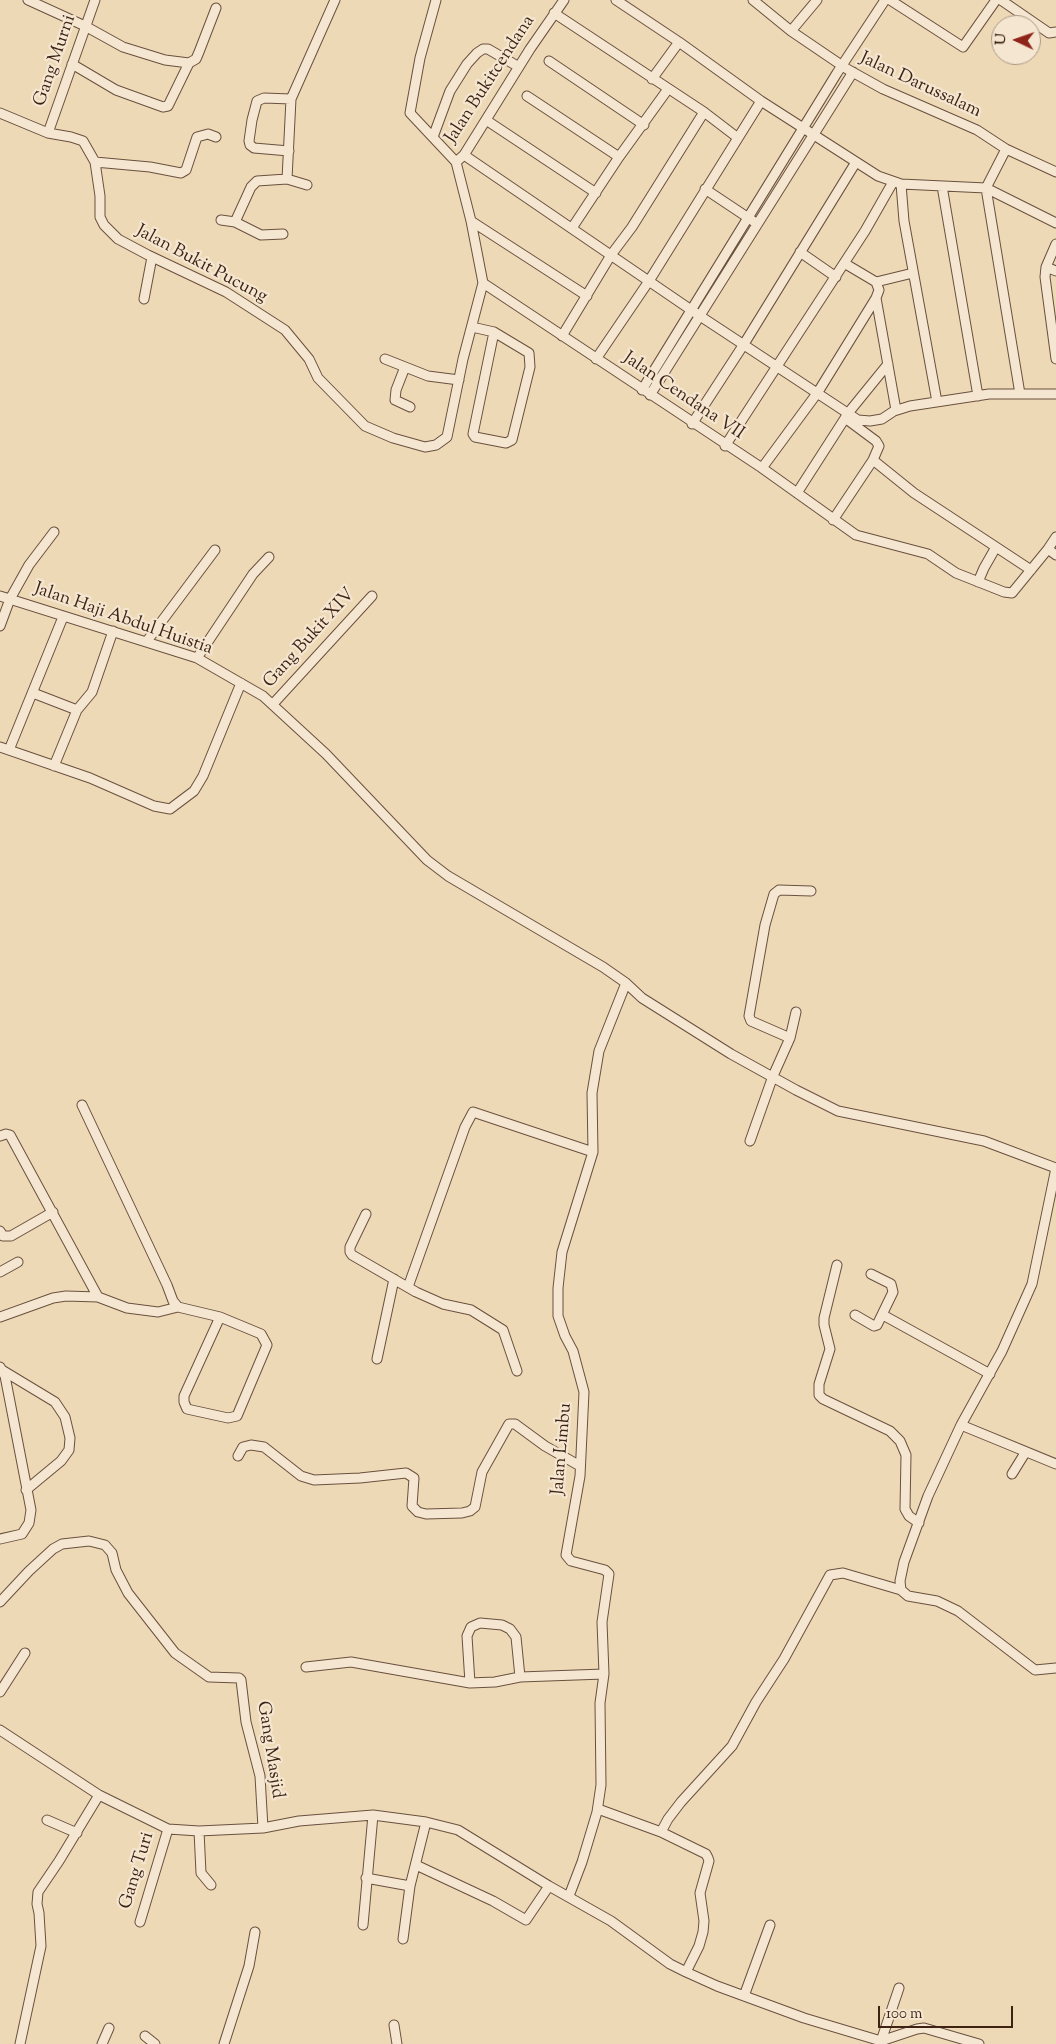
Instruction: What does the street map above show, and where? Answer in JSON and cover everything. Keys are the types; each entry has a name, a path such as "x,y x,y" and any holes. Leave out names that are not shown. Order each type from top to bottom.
{"street":[{"path":"28,0 85,26 123,47 165,60 189,63"},
{"name":"Gang Murni","path":"48,133 95,0"},
{"path":"287,179 291,100 335,0"},
{"path":"436,0 420,58 410,113 456,162"},
{"name":"Jalan Bukitcendana","path":"472,327 482,284 471,221 456,162 464,155 564,0"},
{"path":"616,0 679,42 761,101 878,176 897,183 986,188 1056,223"},
{"name":"Jalan Darussalam","path":"753,0 791,30 842,65 883,89 977,130 1006,149 1056,171"},
{"path":"791,30 817,0"},
{"path":"642,390 842,65 885,0"},
{"path":"890,0 963,47 996,0"},
{"path":"1001,0 1049,33 1056,32"},
{"path":"72,64 116,90 163,107 168,106 189,63 196,59 216,8"},
{"path":"554,13 704,112 738,138"},
{"path":"652,79 679,42"},
{"path":"434,137 450,91 467,64 477,53 483,49 488,49 519,67"},
{"path":"550,61 644,125"},
{"path":"650,395 853,72"},
{"path":"572,228 619,157 644,125 668,89"},
{"path":"527,96 619,157"},
{"path":"289,150 254,148 250,145 249,141 257,101 264,98 291,100"},
{"path":"596,359 649,281 761,101"},
{"name":"Jalan Bukit Pucung","path":"0,112 48,133 83,141 95,162 100,196 100,217 104,225 118,238 152,257 226,292 285,330 309,359 318,378 365,426 393,438 425,447 436,445 443,441 446,437 472,327"},
{"path":"562,336 611,255 632,227 704,112"},
{"path":"486,120 596,193"},
{"path":"95,162 150,167 181,173 186,170 197,136 208,134 216,137"},
{"path":"1006,149 986,188 1020,394"},
{"path":"464,155 700,316 818,392 876,441 879,446 873,460 833,520"},
{"path":"692,424 744,344 856,162"},
{"path":"235,222 251,187 257,181 287,179 307,185"},
{"path":"725,446 897,183"},
{"path":"897,183 937,402"},
{"path":"942,186 978,396"},
{"path":"705,190 757,225"},
{"path":"221,220 235,222 262,235 283,234"},
{"path":"471,221 587,296"},
{"path":"1056,244 1046,266 1044,277 1056,359"},
{"path":"800,252 836,277"},
{"path":"144,299 152,257"},
{"path":"762,468 818,392 876,298 879,290 876,282 844,263"},
{"path":"1046,266 1056,271"},
{"path":"876,282 914,273"},
{"name":"Jalan Cendana VII","path":"482,284 725,446 762,468 856,535 928,554 956,573 1012,593 1031,570"},
{"path":"876,298 896,410"},
{"path":"472,327 494,332 522,347 529,353 530,367 512,440 506,443 475,437 473,432 494,332"},
{"path":"385,359 428,376 459,380"},
{"path":"797,493 847,415 888,364"},
{"path":"405,366 394,400 410,406"},
{"path":"847,415 858,420 870,421 882,419 896,410 910,406 978,396 1056,394"},
{"path":"873,460 914,493 1031,570 1056,537"},
{"path":"0,626 10,599 29,565 54,532"},
{"path":"978,582 996,547"},
{"path":"1048,549 1056,555"},
{"path":"147,641 215,550"},
{"path":"197,658 253,574 269,557"},
{"name":"Jalan Haji Abdul Huistia","path":"0,596 197,658 241,683 273,704 326,754 427,860 448,876 604,967 626,983 642,998 731,1054 838,1111 984,1141 1056,1168 1032,1284 990,1374"},
{"name":"Gang Bukit XIV","path":"273,704 372,596"},
{"path":"9,750 63,616"},
{"path":"54,766 77,710 92,692 113,631"},
{"path":"0,747 90,778 154,806 170,809 194,791 203,776 241,683"},
{"path":"32,693 77,710"},
{"path":"790,1038 751,1020 749,1012 765,925 774,894 779,890 811,891"},
{"name":"Jalan Limbu","path":"569,1896 582,1862 598,1809 601,1785 600,1702 604,1674 602,1622 609,1574 605,1570 571,1561 566,1555 580,1476 584,1392 573,1351 558,1316 558,1288 562,1252 593,1152 592,1093 599,1051 626,983"},
{"path":"750,1141 773,1076 790,1038 796,1012"},
{"path":"82,1105 173,1301 178,1307"},
{"path":"408,1287 465,1127 473,1112 593,1152"},
{"path":"0,1136 10,1135 98,1297"},
{"path":"0,1231 3,1236 11,1236 53,1212"},
{"path":"366,1214 350,1247 352,1255 408,1287 443,1304 471,1310 504,1330 518,1371"},
{"path":"0,1272 18,1262"},
{"path":"836,1265 824,1318 830,1350 819,1384 819,1395 823,1399 890,1431 900,1441 906,1455 906,1509 909,1516 919,1523"},
{"path":"855,1314 874,1326 878,1324 893,1292 893,1286 871,1274"},
{"path":"377,1359 394,1279"},
{"path":"0,1317 53,1298 66,1296 98,1297 127,1308 158,1312 178,1307 220,1317 261,1334 267,1345 237,1416 228,1418 187,1409 184,1402 184,1396 220,1317"},
{"path":"883,1315 990,1374 961,1425 928,1496 904,1562 900,1581 901,1590"},
{"path":"1,1368 55,1402 65,1417 70,1438 69,1450 62,1461 26,1490"},
{"path":"0,1539 22,1534 29,1523 31,1510 1,1368"},
{"path":"238,1456 243,1447 251,1444 264,1446 301,1476 314,1480 406,1473 414,1478 412,1506 418,1512 426,1514 462,1513 470,1511 475,1507 482,1472 509,1424 515,1424 545,1446 580,1466"},
{"path":"961,1425 1025,1453 1056,1464"},
{"path":"1012,1474 1025,1453"},
{"name":"Gang Masjid","path":"0,1602 29,1571 53,1549 62,1544 89,1541 105,1545 112,1553 116,1570 128,1593 175,1653 209,1677 239,1678 242,1682 246,1722 260,1776 263,1828"},
{"path":"661,1832 681,1802 732,1746 756,1702 784,1659 830,1575 843,1573 901,1590 908,1596 937,1601 958,1611 1035,1670 1056,1668"},
{"path":"470,1683 467,1636 471,1626 480,1623 502,1625 510,1629 516,1637 520,1677"},
{"path":"0,1692 25,1653"},
{"path":"306,1667 351,1662 470,1683 495,1682 520,1677 604,1674"},
{"path":"0,1730 99,1795 168,1829 263,1828 299,1821 373,1815 426,1822 458,1830 548,1886 611,1921 670,1964 744,1996 881,2043 917,2028 924,2028 979,2044"},
{"path":"20,2044 41,1946 37,1904 38,1892 99,1795"},
{"path":"598,1809 661,1832 706,1854 709,1862 700,1893 704,1921 703,1932 699,1946 686,1972"},
{"path":"363,1925 373,1815"},
{"path":"47,1820 76,1832"},
{"path":"403,1939 410,1886 426,1822"},
{"name":"Gang Turi","path":"140,1922 168,1829"},
{"path":"199,1830 201,1873 211,1885"},
{"path":"416,1865 493,1901 526,1920 548,1886"},
{"path":"366,1878 410,1886"},
{"path":"744,1996 770,1925"},
{"path":"224,2044 249,1966 255,1932"},
{"path":"881,2043 898,1988"},
{"path":"394,2025 397,2044"},
{"path":"102,2044 109,2028"},
{"path":"145,2036 154,2044"}]}
